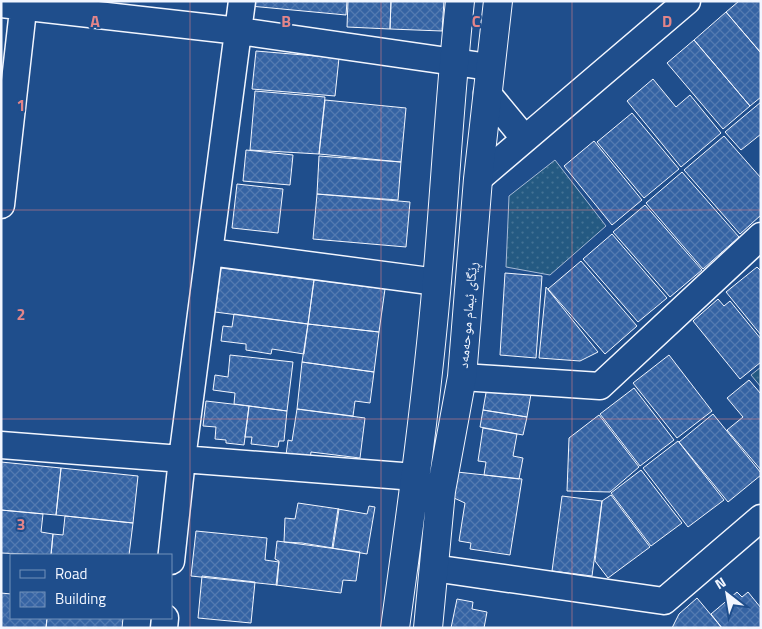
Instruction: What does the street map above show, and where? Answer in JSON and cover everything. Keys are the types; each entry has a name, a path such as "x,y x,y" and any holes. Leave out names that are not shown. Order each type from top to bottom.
{"main road":[{"path":"395,628 415,477 437,282 453,63 460,1"},
{"name":"ڕێگای ئیمام موحەمەد","path":"428,628 441,491 462,377 478,179 498,1"}],"street":[{"path":"172,554 182,459 242,1"},
{"path":"478,179 688,1"},
{"path":"1,205 16,4 239,31 453,63 488,80 525,139"},
{"path":"462,377 600,386 761,236"},
{"path":"210,252 437,282"},
{"path":"1,445 415,477"},
{"path":"434,568 664,601 761,518"}],"shaded area":[{"path":"555,160 606,226 550,275 506,267 509,196"},
{"path":"761,367 761,387 751,375"}],"building":[{"path":"250,1 347,1 346,15 250,6"},
{"path":"348,1 391,1 390,29 347,27"},
{"path":"391,1 444,1 442,31 390,29"},
{"path":"739,1 761,1 761,53 726,12"},
{"path":"726,12 761,53 761,97 750,106 694,40"},
{"path":"694,40 750,106 723,129 667,63"},
{"path":"256,51 339,58 335,96 252,89"},
{"path":"653,79 676,107 690,95 721,133 681,167 627,101"},
{"path":"255,91 325,97 319,154 250,150"},
{"path":"325,100 406,108 401,162 319,154"},
{"path":"761,102 761,134 741,150 725,132"},
{"path":"632,113 679,169 644,198 597,142"},
{"path":"724,136 761,178 761,215 740,234 684,170"},
{"path":"594,141 642,200 612,225 564,166"},
{"path":"246,150 293,155 290,185 243,181"},
{"path":"319,156 401,162 398,200 317,194"},
{"path":"682,172 739,237 703,269 646,203"},
{"path":"237,184 283,189 278,233 232,228"},
{"path":"317,194 410,202 406,247 313,239"},
{"path":"645,205 702,270 670,297 613,232"},
{"path":"612,234 667,298 638,322 583,259"},
{"path":"581,261 637,326 605,354 548,289"},
{"path":"757,267 761,271 761,335 726,292"},
{"path":"221,268 314,280 308,324 215,312"},
{"path":"505,273 542,276 536,358 500,355"},
{"path":"314,280 385,289 379,332 308,324"},
{"path":"546,287 598,352 580,361 539,358"},
{"path":"718,299 724,306 730,301 761,339 761,362 740,379 693,321"},
{"path":"234,314 308,324 304,354 272,349 271,354 246,350 246,344 221,341 223,326 232,327"},
{"path":"308,324 379,332 374,372 302,362"},
{"path":"230,355 293,362 287,411 234,404 235,393 213,390 215,375 228,377"},
{"path":"669,355 712,411 677,438 633,383"},
{"path":"302,362 374,372 370,403 355,401 353,416 297,409"},
{"path":"749,380 761,394 761,470 727,430 743,417 727,398"},
{"path":"487,387 531,394 527,417 483,410"},
{"path":"634,388 674,440 640,466 600,414"},
{"path":"206,401 249,406 244,445 226,443 226,440 215,439 216,427 203,426"},
{"path":"249,406 287,411 284,441 279,441 278,447 251,444 252,437 245,437"},
{"path":"297,409 365,418 360,458 311,452 310,459 286,455 288,440 292,441"},
{"path":"483,410 527,417 523,435 480,427"},
{"path":"713,414 761,473 761,475 728,502 679,442"},
{"path":"599,415 639,467 610,492 567,491 569,438"},
{"path":"483,428 517,434 513,456 523,458 519,479 484,475 486,462 478,461"},
{"path":"678,441 724,500 688,527 643,468"},
{"path":"1,462 61,468 56,515 1,510"},
{"path":"61,468 138,476 133,523 56,515"},
{"path":"641,470 682,523 651,546 611,493"},
{"path":"457,472 522,479 510,555 470,549 471,543 459,541 465,503 454,498"},
{"path":"611,495 650,547 608,578 595,561 602,501"},
{"path":"562,496 602,501 592,576 552,571"},
{"path":"298,503 339,509 333,548 284,542 285,518 295,519"},
{"path":"369,506 375,507 367,554 332,548 338,509 367,514"},
{"path":"1,510 43,514 41,532 53,534 51,554 1,553"},
{"path":"65,516 133,523 129,554 51,554 53,534 63,535"},
{"path":"196,531 267,538 265,560 279,562 277,585 191,576"},
{"path":"277,541 360,552 356,581 343,580 341,593 276,585 279,561 275,559"},
{"path":"202,576 255,582 251,623 198,618"},
{"path":"737,592 742,597 748,592 761,608 761,628 722,628 711,614"},
{"path":"1,593 10,594 10,619 47,619 46,628 1,628"},
{"path":"697,598 722,628 672,628 679,614"},
{"path":"457,599 473,602 472,609 487,612 484,628 451,628"},
{"path":"47,619 123,619 122,628 46,628"}]}
